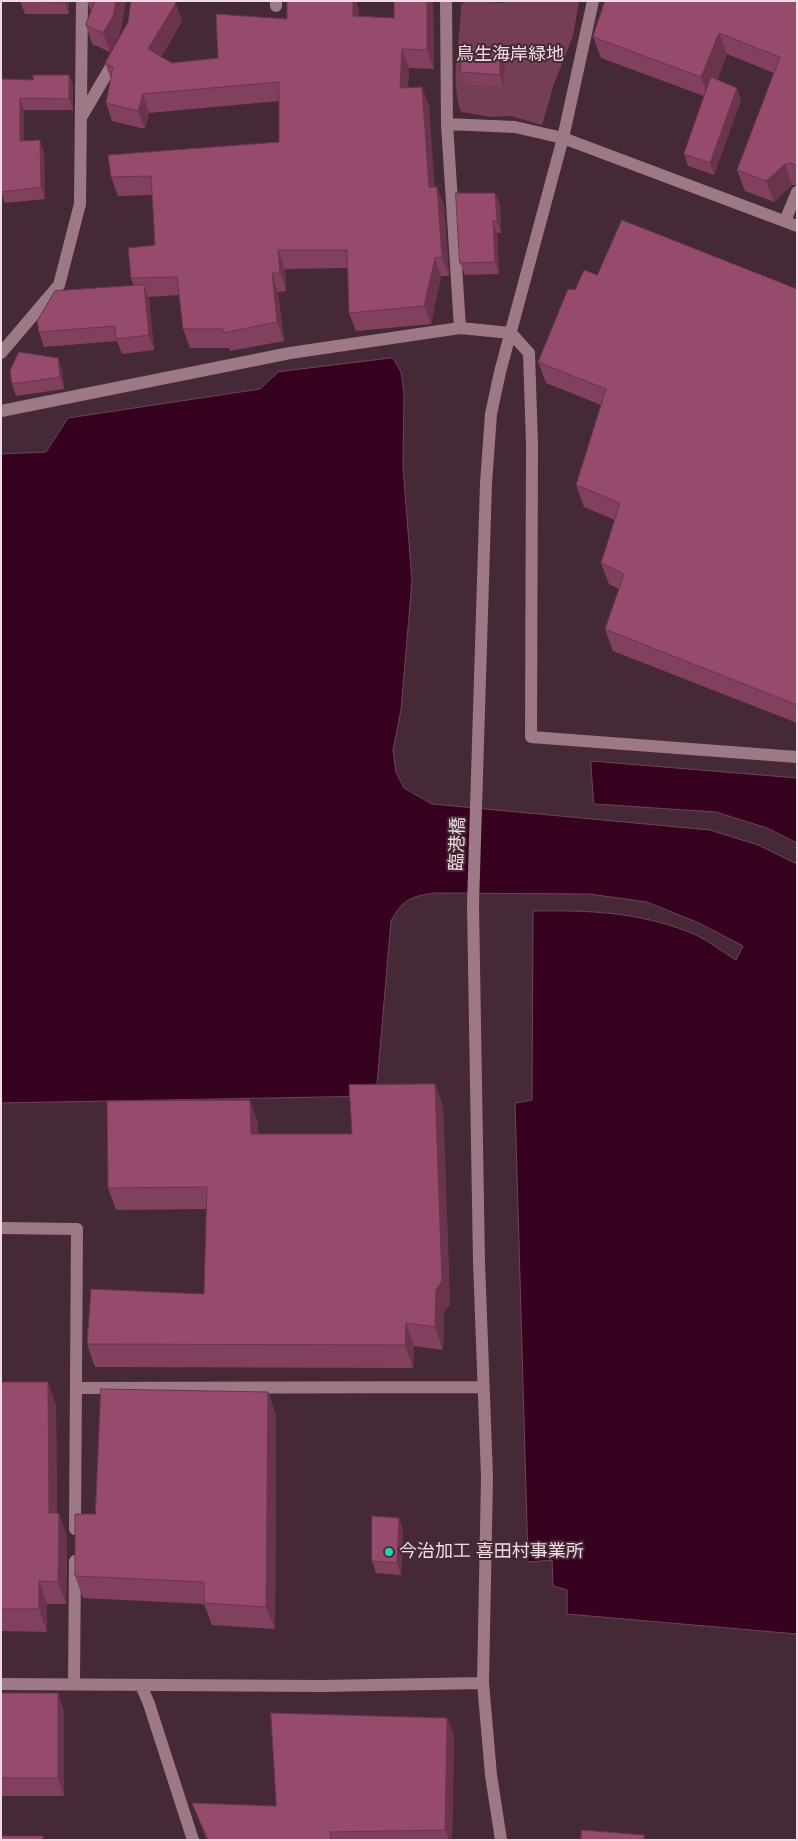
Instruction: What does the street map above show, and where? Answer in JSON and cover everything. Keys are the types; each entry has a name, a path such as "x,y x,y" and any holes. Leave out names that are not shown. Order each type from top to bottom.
{"street":[{"path":"1,353 59,285 80,204 82,1"},
{"path":"446,1 446,124 460,328"},
{"name":"臨港橋","path":"501,1840 491,1775 483,1683 487,1477 483,1387 473,905 488,453 491,414 500,372 563,138 592,1"},
{"path":"81,118 124,45"},
{"path":"446,124 515,127 563,138 791,223 797,192"},
{"path":"1,411 290,353 460,328 511,333 529,353 532,444 532,737 797,758"},
{"path":"1,1228 77,1230 74,1684"},
{"path":"76,1388 483,1387"},
{"path":"1,1684 483,1683"},
{"path":"141,1685 149,1704 193,1840"}],"green space":[{"name":"鳥生海岸緑地","path":"466,1 503,3 504,1 579,1 573,36 554,84 542,125 511,116 491,117 461,112 456,86 456,73 461,5"}],"shaded area":[{"path":"393,358 401,372 404,392 403,467 412,581 401,710 393,750 396,772 404,788 432,804 710,830 758,845 797,864 797,1634 567,1614 567,1590 553,1586 552,1560 528,1562 515,1103 532,1100 533,911 593,912 651,920 695,935 736,960 743,946 699,923 647,902 589,894 436,893 414,897 404,903 391,921 376,1096 1,1103 1,454 46,452 68,418 260,389 278,372"},
{"path":"591,761 797,778 797,843 767,828 716,812 594,804"}],"building":[{"path":"20,1 64,1 64,2"},
{"path":"95,1 116,1 113,16 103,33 86,25"},
{"path":"131,1 173,1 176,3 148,49 172,63 218,58 216,14 287,19 287,1 353,1 353,16 394,18 394,1 427,1 427,50 402,49 400,88 422,87 429,187 437,187 442,257 435,258 424,306 349,313 347,250 278,250 280,273 272,273 277,322 223,333 223,329 183,329 177,277 131,278 128,248 155,245 151,176 111,177 108,155 279,142 279,82 143,94 138,111 106,103 113,67 105,63 128,22"},
{"path":"605,1 797,1 797,167 792,163 785,164 766,181 737,170 780,57 719,33 701,77 593,37"},
{"path":"461,47 500,49 500,75 461,72"},
{"path":"33,75 69,75 69,99 20,98 20,141 40,140 41,187 1,192 1,79 33,80"},
{"path":"711,77 737,88 710,163 684,154"},
{"path":"456,193 495,193 497,221 493,221 495,262 460,263"},
{"path":"622,220 797,289 797,705 605,629 624,574 601,563 620,503 576,485 606,389 538,362 568,289 575,290 584,270 597,275"},
{"path":"144,285 149,335 116,339 115,326 39,332 37,321 55,291"},
{"path":"19,352 58,358 60,377 12,384 10,371"},
{"path":"435,1084 442,1281 436,1290 435,1327 406,1323 405,1345 87,1344 91,1289 204,1294 207,1187 108,1188 107,1101 250,1100 251,1134 352,1134 349,1085"},
{"path":"1,1382 48,1382 49,1513 59,1513 58,1582 39,1581 39,1609 1,1609"},
{"path":"101,1389 268,1392 266,1607 204,1603 204,1582 75,1576 75,1514 95,1514"},
{"name":"今治加工 喜田村事業所","path":"372,1516 399,1518 397,1563 372,1561"},
{"path":"1,1693 58,1693 58,1778 1,1778"},
{"path":"271,1713 447,1718 445,1830 330,1832 331,1840 208,1840 192,1803 276,1806"},
{"path":"582,1830 644,1835 644,1840 581,1840"},
{"path":"1,1836 43,1836 43,1840 1,1840"}],"place":[{"name":"今治加工 喜田村事業所","path":"389,1552"}]}
